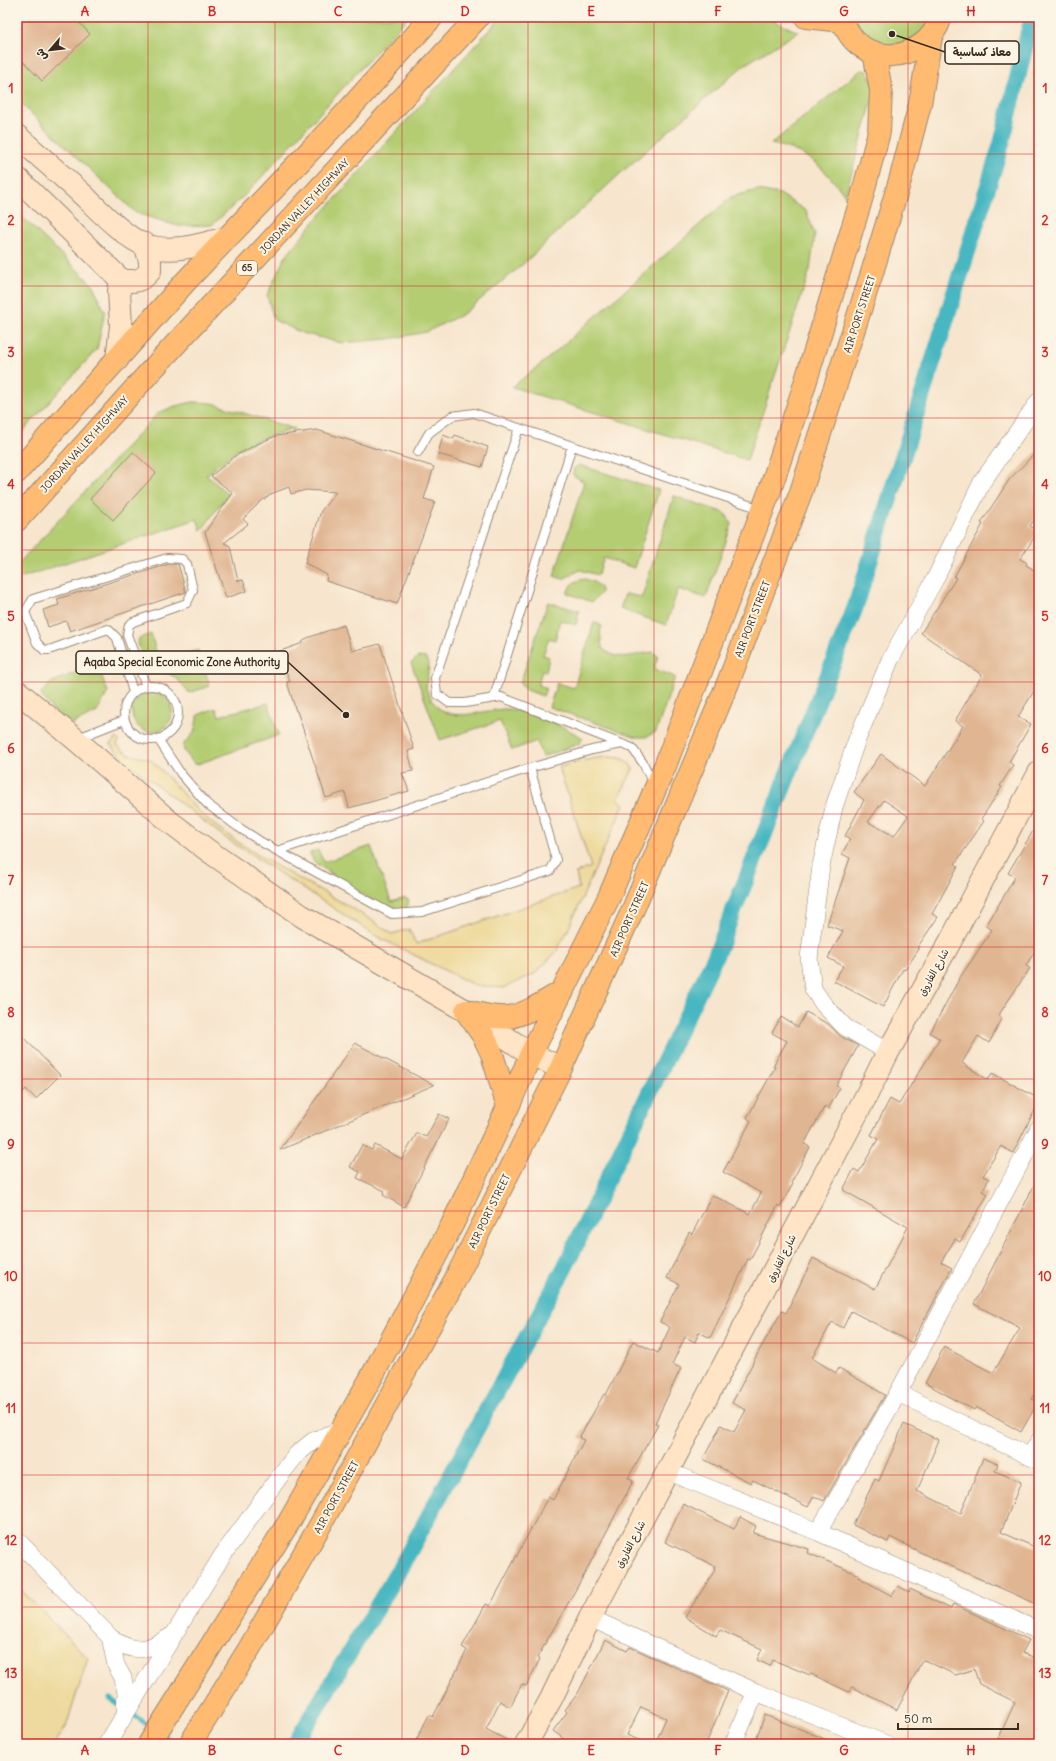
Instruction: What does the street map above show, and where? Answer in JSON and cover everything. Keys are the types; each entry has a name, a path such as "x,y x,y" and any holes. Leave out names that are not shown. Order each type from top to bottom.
{"main road":[{"path":"17,472 226,238 345,114 432,17"},
{"name":"JORDAN VALLEY HIGHWAY","path":"17,520 148,374 478,17"},
{"path":"806,17 843,19 850,34 860,45 884,55 905,54 924,44 938,25 940,17"},
{"name":"AIR PORT STREET","path":"190,1744 250,1649 358,1459 454,1282 561,1068 631,914 676,810 801,492 869,283 901,176 920,104 931,36"},
{"path":"149,1744 260,1568 372,1378 452,1225 508,1107 531,1054 609,896 656,788 762,510 803,390 861,200 879,132 880,90 874,52"},
{"path":"17,136 104,214 130,236 144,244 159,248 183,248 226,238"},
{"path":"17,178 121,280 133,282 140,280 150,271 150,260 144,244"},
{"path":"117,360 121,326 121,280"},
{"path":"175,294 201,317"},
{"path":"17,691 75,739 147,803 210,852 302,916 466,1010 531,1054 561,1068"},
{"name":"شارع الفاروق","path":"526,1744 551,1699 590,1618 888,1052 1036,787"},
{"path":"466,1010 491,1017 509,1017 531,1009 563,991"},
{"path":"466,1010 484,1037 492,1054 508,1107"}],"street":[{"path":"888,1052 845,1027 824,1005 814,989 809,958 821,866 834,807 856,742 890,660 935,579 982,482 1039,401"},
{"path":"818,1532 898,1393 1039,1128"},
{"path":"898,1393 1035,1459 1039,1441"},
{"path":"107,1744 222,1556 292,1460 313,1441 342,1429"},
{"path":"668,1472 818,1532 1039,1631"},
{"path":"17,1540 110,1637 123,1646 140,1649 153,1646 176,1632"},
{"path":"590,1618 756,1692 886,1744"},
{"path":"110,1637 116,1665 123,1678 126,1693 125,1716"},
{"path":"733,1744 756,1692"}],"lane":[{"path":"418,452 429,433 452,416 474,413 762,510"},
{"path":"519,428 435,678 437,694 448,703 465,703 501,697 632,748 643,763 656,788"},
{"path":"494,697 572,446"},
{"path":"133,692 116,638 108,629 49,650 41,647 37,643 26,612 33,599 167,558 182,559 186,564 193,590 187,603 133,622 127,630 127,635 146,686"},
{"path":"146,686 159,687 171,694 176,702 178,710 178,719 174,727 168,734 152,741 134,735 128,729 124,720 123,711 125,702 133,692 146,686"},
{"path":"75,739 124,720"},
{"path":"158,739 181,774 207,804 238,827 277,851 392,914 422,912 550,871 556,860 530,768"},
{"path":"277,851 530,768 592,750 622,744"}],"green space":[{"path":"17,17 408,17 245,195 212,225 178,226 136,213 17,100"},
{"path":"501,17 766,17 798,32 744,65 622,172 521,266 463,314 426,332 389,339 342,343 302,333 274,320 267,295 284,259 313,223"},
{"path":"849,17 934,17 929,30 890,49 864,39"},
{"path":"861,70 867,71 876,88 845,196 830,177 814,162 795,151 771,144"},
{"path":"757,190 780,194 806,211 815,234 810,270 747,460 512,387 545,361 731,197"},
{"path":"17,212 93,285 105,312 97,349 17,438"},
{"path":"193,402 212,403 294,429 263,438 236,451 206,475 228,494 201,531 197,519 17,579 17,565 158,413 175,406"},
{"path":"579,465 659,490 634,568 604,558 598,575 580,570 563,579 554,576 584,482 573,475 574,468"},
{"path":"674,496 725,513 732,524 706,598 678,589 666,625 620,609 625,594 642,597"},
{"path":"585,579 598,585 601,590 601,593 592,602 567,593 574,583"},
{"path":"548,602 579,611 576,625 560,620 555,640 549,638 543,655 549,657 546,672 542,670 538,685 546,688 543,696 524,689 520,683"},
{"path":"594,622 602,626 600,631 602,648 608,653 626,656 653,652 658,656 654,669 675,677 656,732 646,737 637,737 549,707 557,683 574,688"},
{"path":"151,634 159,662 198,650 210,686 189,693 180,682 166,672 146,668 138,644 139,638"},
{"path":"418,657 426,658 429,664 426,689 438,707 447,713 463,715 506,709 515,710 546,719 583,738 579,744 542,757 537,741 512,750 500,721 440,740 411,663"},
{"path":"97,664 108,692 97,712 72,724 57,715 40,694 52,682"},
{"path":"152,692 166,698 172,712 166,726 152,732 138,726 132,712 138,698"},
{"path":"268,703 279,735 195,765 184,751 183,745 194,733 198,715 216,708 219,716"},
{"path":"371,846 391,902 405,898 409,900 407,909 393,909 380,906 314,862 310,853 318,850 324,862"}],"sand":[{"path":"117,738 119,741 117,745 125,752 152,761 204,817 234,840 370,919 392,934 409,929 416,944 579,888 576,873 591,867 559,767 603,757 612,757 627,761 633,769 618,799 624,804 567,932 556,952 536,973 504,988 474,985 378,937 227,839 127,762 110,744"},
{"path":"17,1586 88,1658 66,1727 54,1744 17,1744"}],"building":[{"path":"17,17 74,17 90,34 42,81 17,55"},
{"path":"317,430 434,467 424,499 435,502 397,604 326,581 327,575 305,563 321,511 336,492 306,490 291,494 289,487 273,493 260,502 243,519 248,524 224,543 230,546 238,581 243,580 247,591 226,598 205,532 233,493 211,476 235,456 257,444 276,436"},
{"path":"443,435 453,439 455,435 488,447 482,467 438,454"},
{"path":"1039,449 1039,513 1030,526 1038,532 1020,559 1027,563 1026,565 1039,573 1039,683 1018,717 1031,724 1009,762 1013,765 1000,786 1002,787 981,819 984,821 955,864 958,866 932,914 938,917 917,948 919,949 905,970 903,969 883,1007 834,981 843,966 828,958 843,931 827,925 850,858 842,854 850,839 845,836 864,800 854,792 881,754 925,786 963,726 955,721 982,675 921,633 956,578 954,577 983,524 981,523 1009,480","holes":["884,800 908,816 894,836 868,822"]},
{"path":"133,452 156,473 113,520 90,499"},
{"path":"169,564 178,564 186,592 70,631 66,621 48,627 43,610 59,605 57,599"},
{"path":"344,625 352,651 380,644 414,749 408,751 413,771 402,773 409,791 349,808 345,792 326,798 287,682 290,681 278,652 300,644 307,638"},
{"path":"1039,821 1039,944 1026,966 1030,968 998,1016 1002,1019 989,1043 978,1036 962,1063 988,1080 992,1073 1039,1099 1039,1102 1013,1153 1001,1146 983,1176 989,1179 982,1191 988,1194 960,1242 955,1239 941,1262 952,1268 912,1343 851,1311 843,1328 832,1322 812,1358 836,1373 839,1368 885,1395 824,1501 814,1496 808,1507 753,1480 751,1483 703,1459 721,1425 734,1432 746,1410 732,1403 782,1311 786,1313 813,1258 875,1289 908,1227 843,1190 854,1169 859,1172 878,1139 871,1135 890,1099 899,1104 940,1039 930,1033 959,979 992,930 986,926 1015,877 1008,873"},
{"path":"806,1012 828,1024 840,1036 858,1046 836,1086 840,1088 828,1109 825,1106 804,1144 810,1147 791,1183 793,1184 780,1207 778,1205 750,1260 748,1259 710,1338 699,1332 695,1342 685,1337 672,1364 681,1368 655,1423 658,1425 628,1478 633,1481 584,1575 537,1658 540,1659 526,1686 522,1684 510,1707 500,1701 486,1729 514,1744 414,1744 429,1715 433,1717 467,1650 462,1647 486,1604 490,1606 548,1497 553,1500 584,1440 579,1438 604,1394 606,1395 633,1341 658,1353 670,1327 660,1322 679,1284 667,1278 689,1232 692,1234 712,1195 750,1214 761,1193 723,1172 751,1121 747,1118 775,1067 773,1066 787,1041 772,1033 781,1017 798,1027"},
{"path":"17,1031 60,1075 36,1099 26,1089 23,1092 17,1085"},
{"path":"355,1043 434,1085 280,1150"},
{"path":"439,1114 449,1119 404,1207 383,1195 385,1191 357,1178 360,1172 350,1167 362,1145 372,1150 375,1145 402,1159 417,1133 426,1137"},
{"path":"1039,1176 1039,1388 1032,1399 1038,1402 1021,1432 976,1407 974,1410 925,1383 944,1347 993,1373 1020,1328 974,1304"},
{"path":"904,1424 939,1440 917,1491 961,1513 983,1458 998,1464 995,1471 1021,1482 1001,1532 1039,1549 1039,1605 928,1556 890,1537 888,1542 853,1525 875,1479 879,1481"},
{"path":"683,1504 734,1529 740,1517 756,1526 753,1533 809,1549 808,1553 859,1575 858,1577 892,1596 898,1586 909,1592 910,1589 951,1609 953,1604 1029,1640 1022,1653 1039,1659 1039,1744 996,1744 1015,1702 979,1684 974,1669 956,1675 924,1660 922,1661 897,1710 852,1687 849,1692 811,1674 810,1675 773,1660 770,1666 757,1660 762,1649 720,1630 716,1636 685,1617 715,1570 715,1566 665,1542"},
{"path":"605,1640 627,1651 630,1647 728,1691 706,1744 655,1744 666,1718 641,1707 627,1735 648,1744 571,1744 553,1731 567,1712 565,1710 578,1693"},
{"path":"765,1715 835,1743 835,1744 754,1744"}],"waterway":[{"path":"295,1744 403,1563 564,1269 715,957 855,608 1002,142 1032,18"},
{"path":"110,1699 122,1707"},
{"path":"129,1712 154,1729"},
{"path":"162,1734 176,1744"}],"place":[{"name":"معاذ كساسبة","path":"892,34"},
{"name":"Aqaba Special Economic Zone Authority","path":"346,715"}]}
